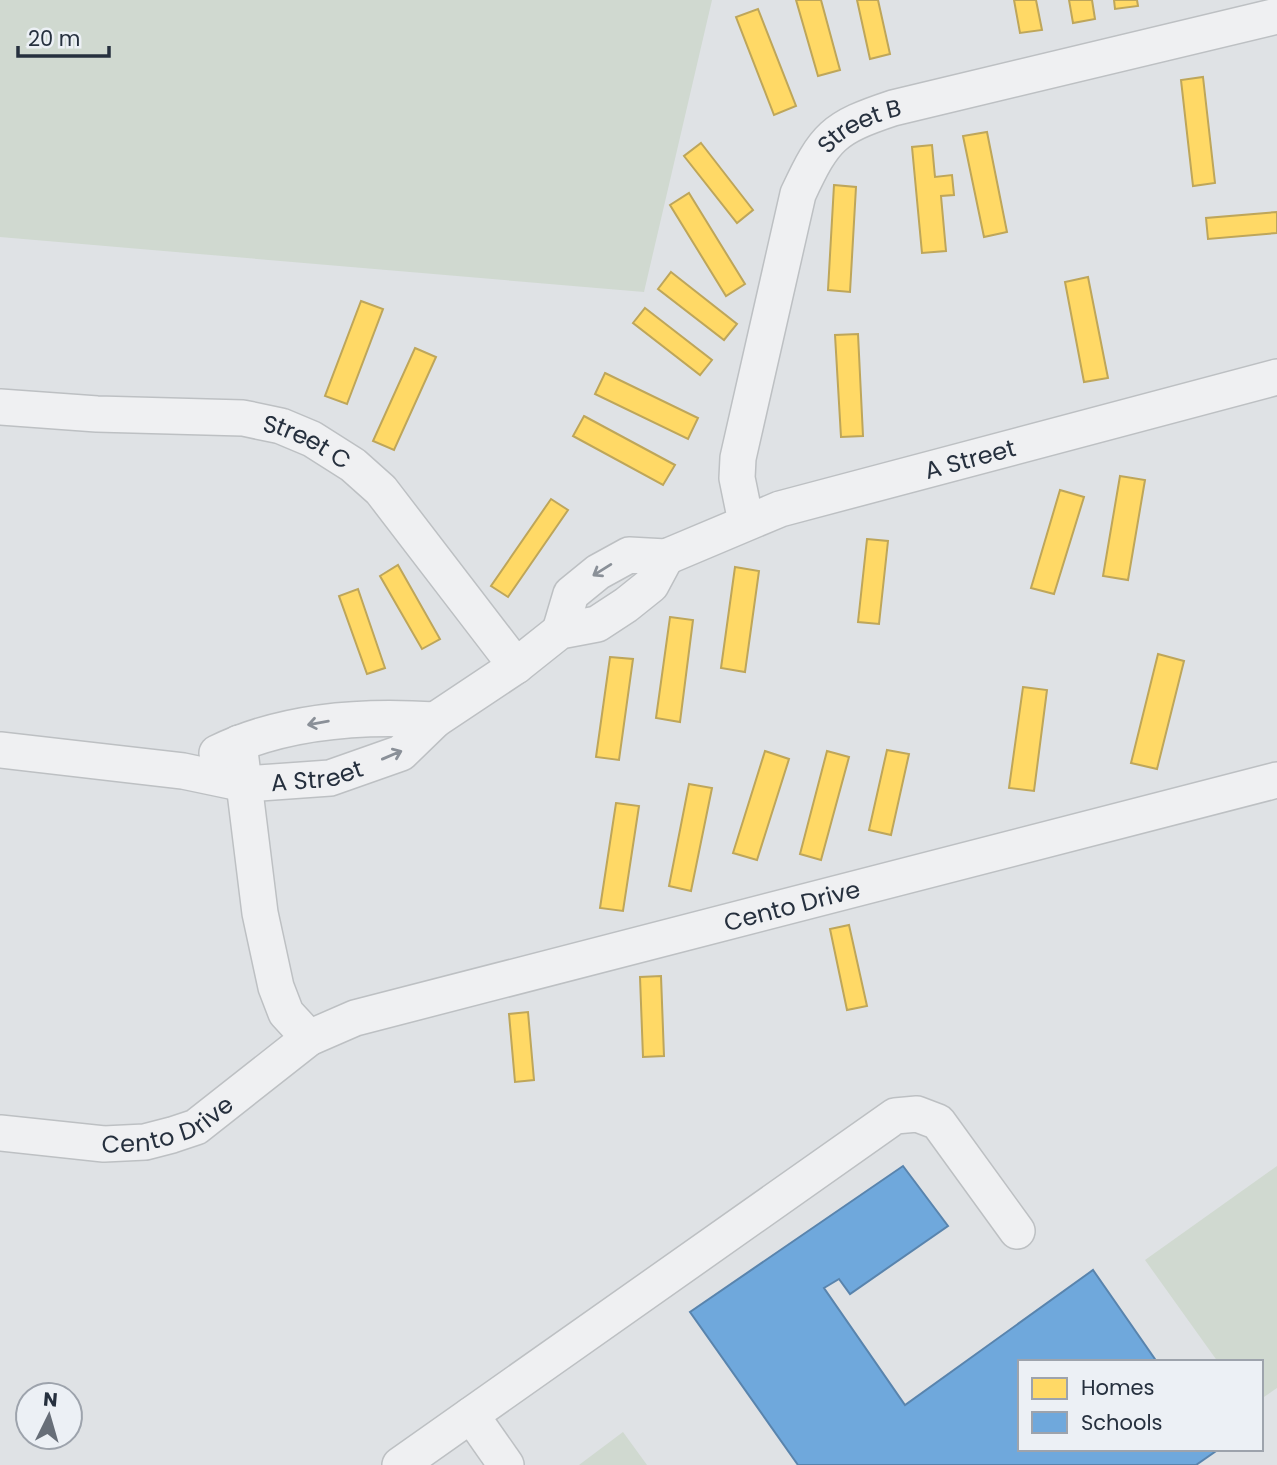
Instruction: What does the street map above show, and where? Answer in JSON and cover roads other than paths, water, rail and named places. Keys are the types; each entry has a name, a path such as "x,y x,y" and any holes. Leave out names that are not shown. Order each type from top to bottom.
{"street":[{"name":"Street B","path":"746,522 738,488 738,458 798,194 813,162 829,139 853,121 893,108 1277,16"},
{"name":"A Street","path":"0,750 183,771 245,784 330,778 401,753 435,720 516,666 560,631 597,624 626,604 651,585 666,557 746,522 780,509 1277,377"},
{"name":"Street C","path":"0,407 97,414 243,418 281,426 313,439 354,465 381,491 516,666"},
{"name":"A Street","path":"183,771 239,743 321,722 392,717 435,720"},
{"path":"239,743 260,913 276,987 286,1013 309,1038"},
{"name":"Cento Drive","path":"0,1133 104,1144 145,1142 172,1135 196,1127 309,1038 355,1018 1277,780"},
{"path":"400,1465 895,1116 917,1114 938,1122 1017,1231"},
{"path":"471,1415 506,1465"}]}
